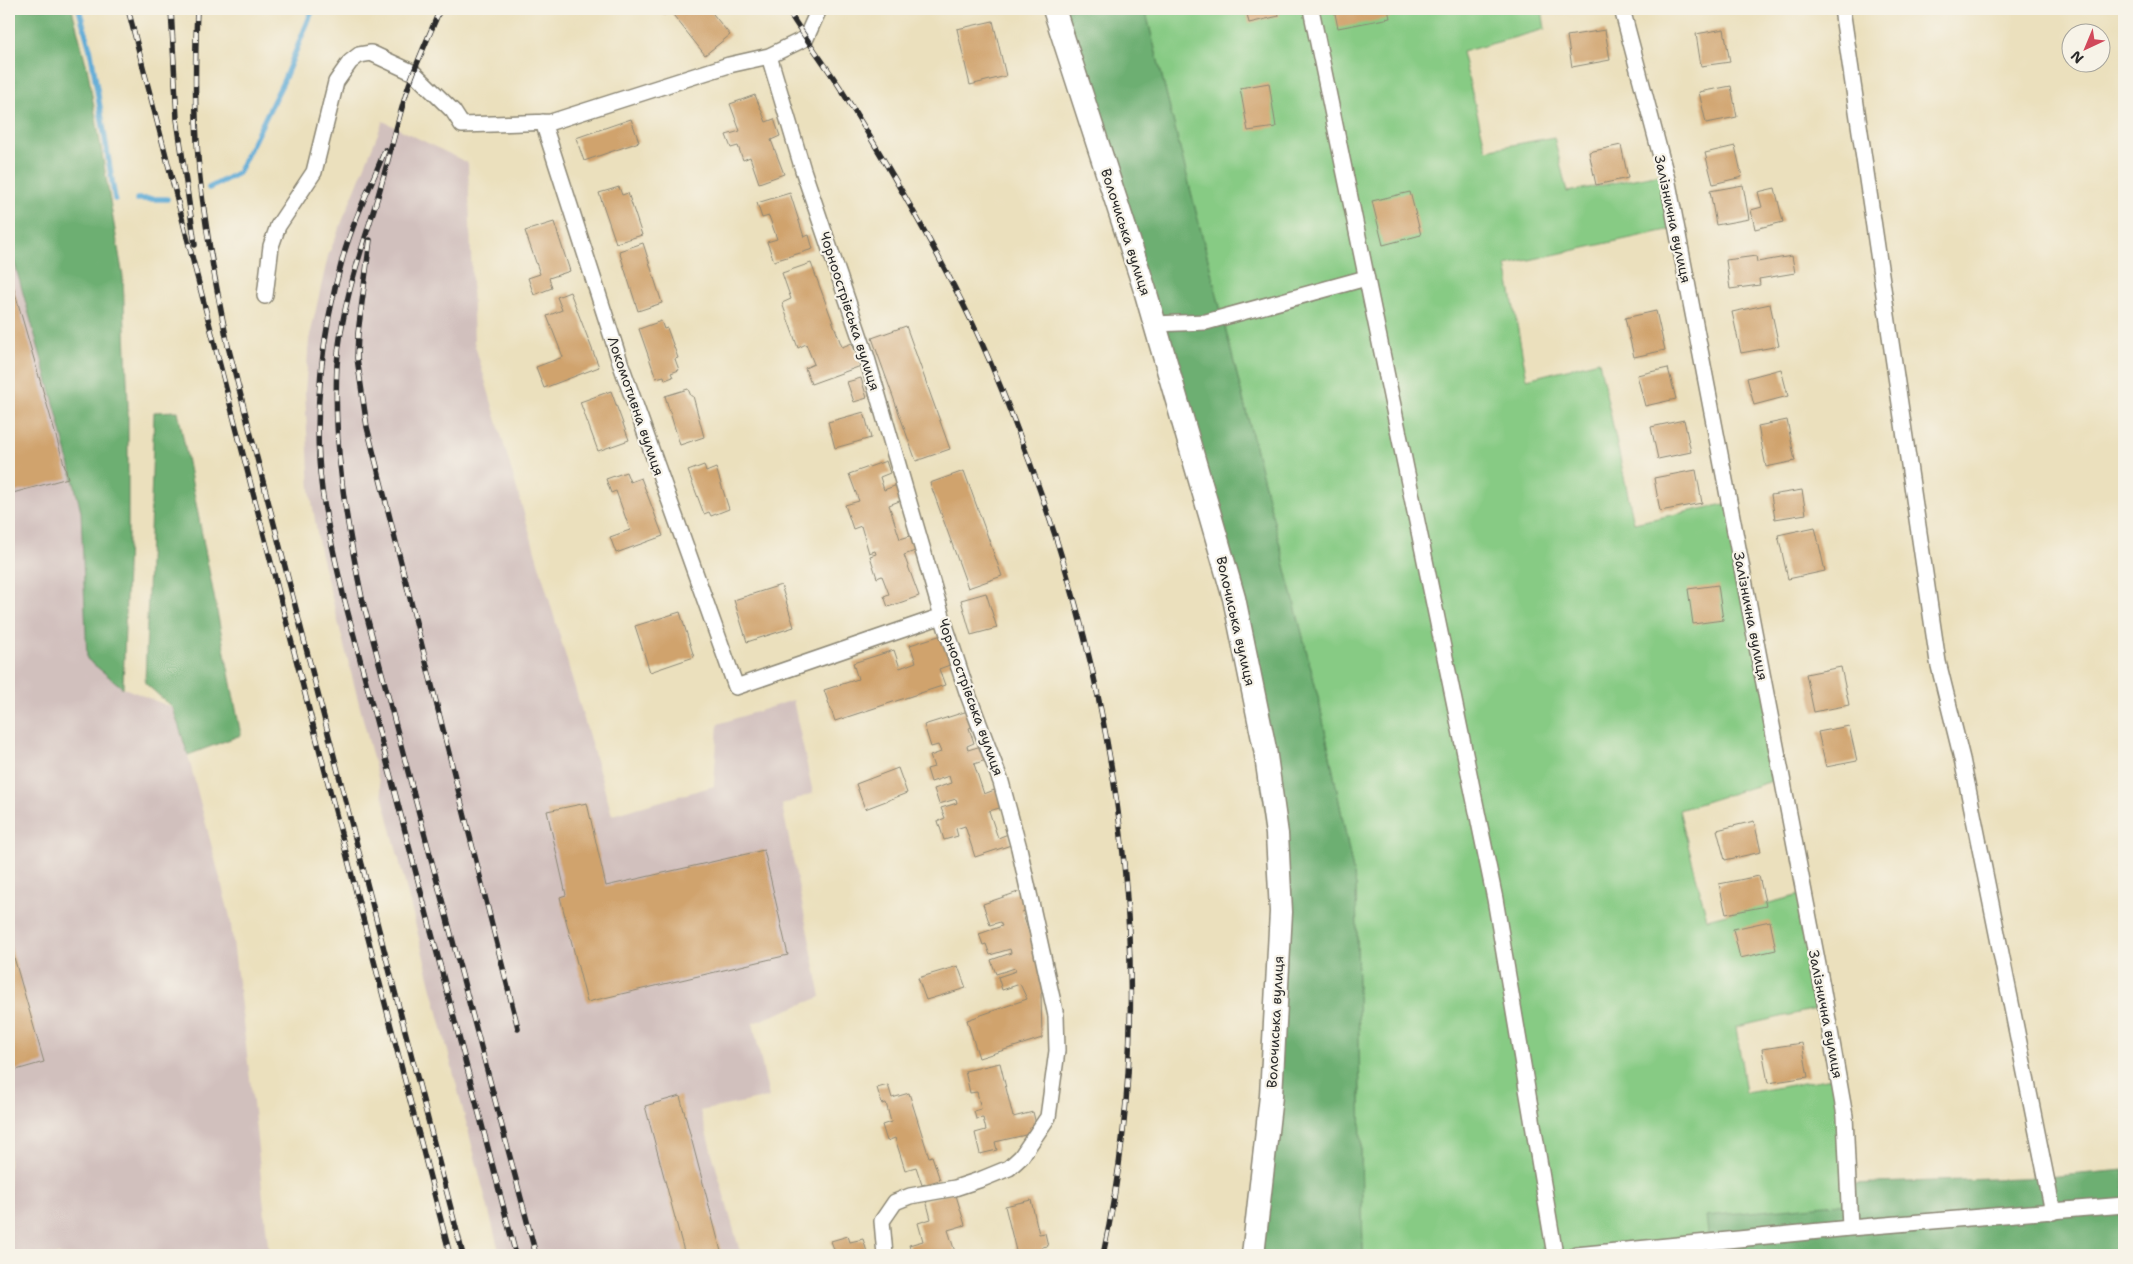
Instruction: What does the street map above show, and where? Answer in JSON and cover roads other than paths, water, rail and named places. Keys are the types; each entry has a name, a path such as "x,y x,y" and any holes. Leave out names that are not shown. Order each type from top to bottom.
{"main road":[{"name":"Волочиська вулиця","path":"1054,9 1154,324 1234,598 1265,749 1277,834 1281,912 1271,1096 1253,1255"}],"street":[{"path":"265,296 271,246 278,226 314,172 336,82 350,62 359,55 371,53 414,73 453,111 462,125 551,122 729,65 769,56 806,38 819,9"},
{"path":"1311,9 1495,900 1555,1255"},
{"name":"Залізнична вулиця","path":"1622,9 1668,183 1822,986 1845,1116 1850,1228"},
{"path":"1842,9 1938,662 1962,759 2053,1212"},
{"name":"Чорноострівська вулиця","path":"769,56 803,170 867,358 942,616 967,692 1001,782 1016,839 1056,1016 1057,1051 1048,1117 1022,1157 1009,1168 982,1180 955,1188 910,1196 896,1202 882,1221 885,1255"},
{"name":"Локомотивна вулиця","path":"543,122 621,365 736,687 942,616"},
{"path":"1154,324 1206,322 1366,278"},
{"path":"1576,1255 1850,1228 2124,1205"}],"waterway":[{"path":"79,9 91,53 115,199"},
{"path":"209,188 238,173 283,82 313,9"},
{"path":"137,199 167,199"}],"railway":[{"path":"128,9 450,1255"},
{"path":"171,9 177,119 195,245"},
{"path":"197,9 195,89 199,169 211,258 228,346 463,1255"},
{"path":"440,9 406,94 347,300 337,365 336,395 339,453 346,511 362,598 536,1255"},
{"path":"787,9 839,86 888,167 935,250 974,326 1001,387 1033,471 1064,566 1090,662 1110,760 1124,858 1130,958 1129,1057 1120,1156 1103,1255"},
{"path":"385,150 347,243 329,314 324,343 319,402 318,432 322,490 344,598 516,1255"},
{"path":"370,240 358,333 357,358 367,427 518,1028"}]}
